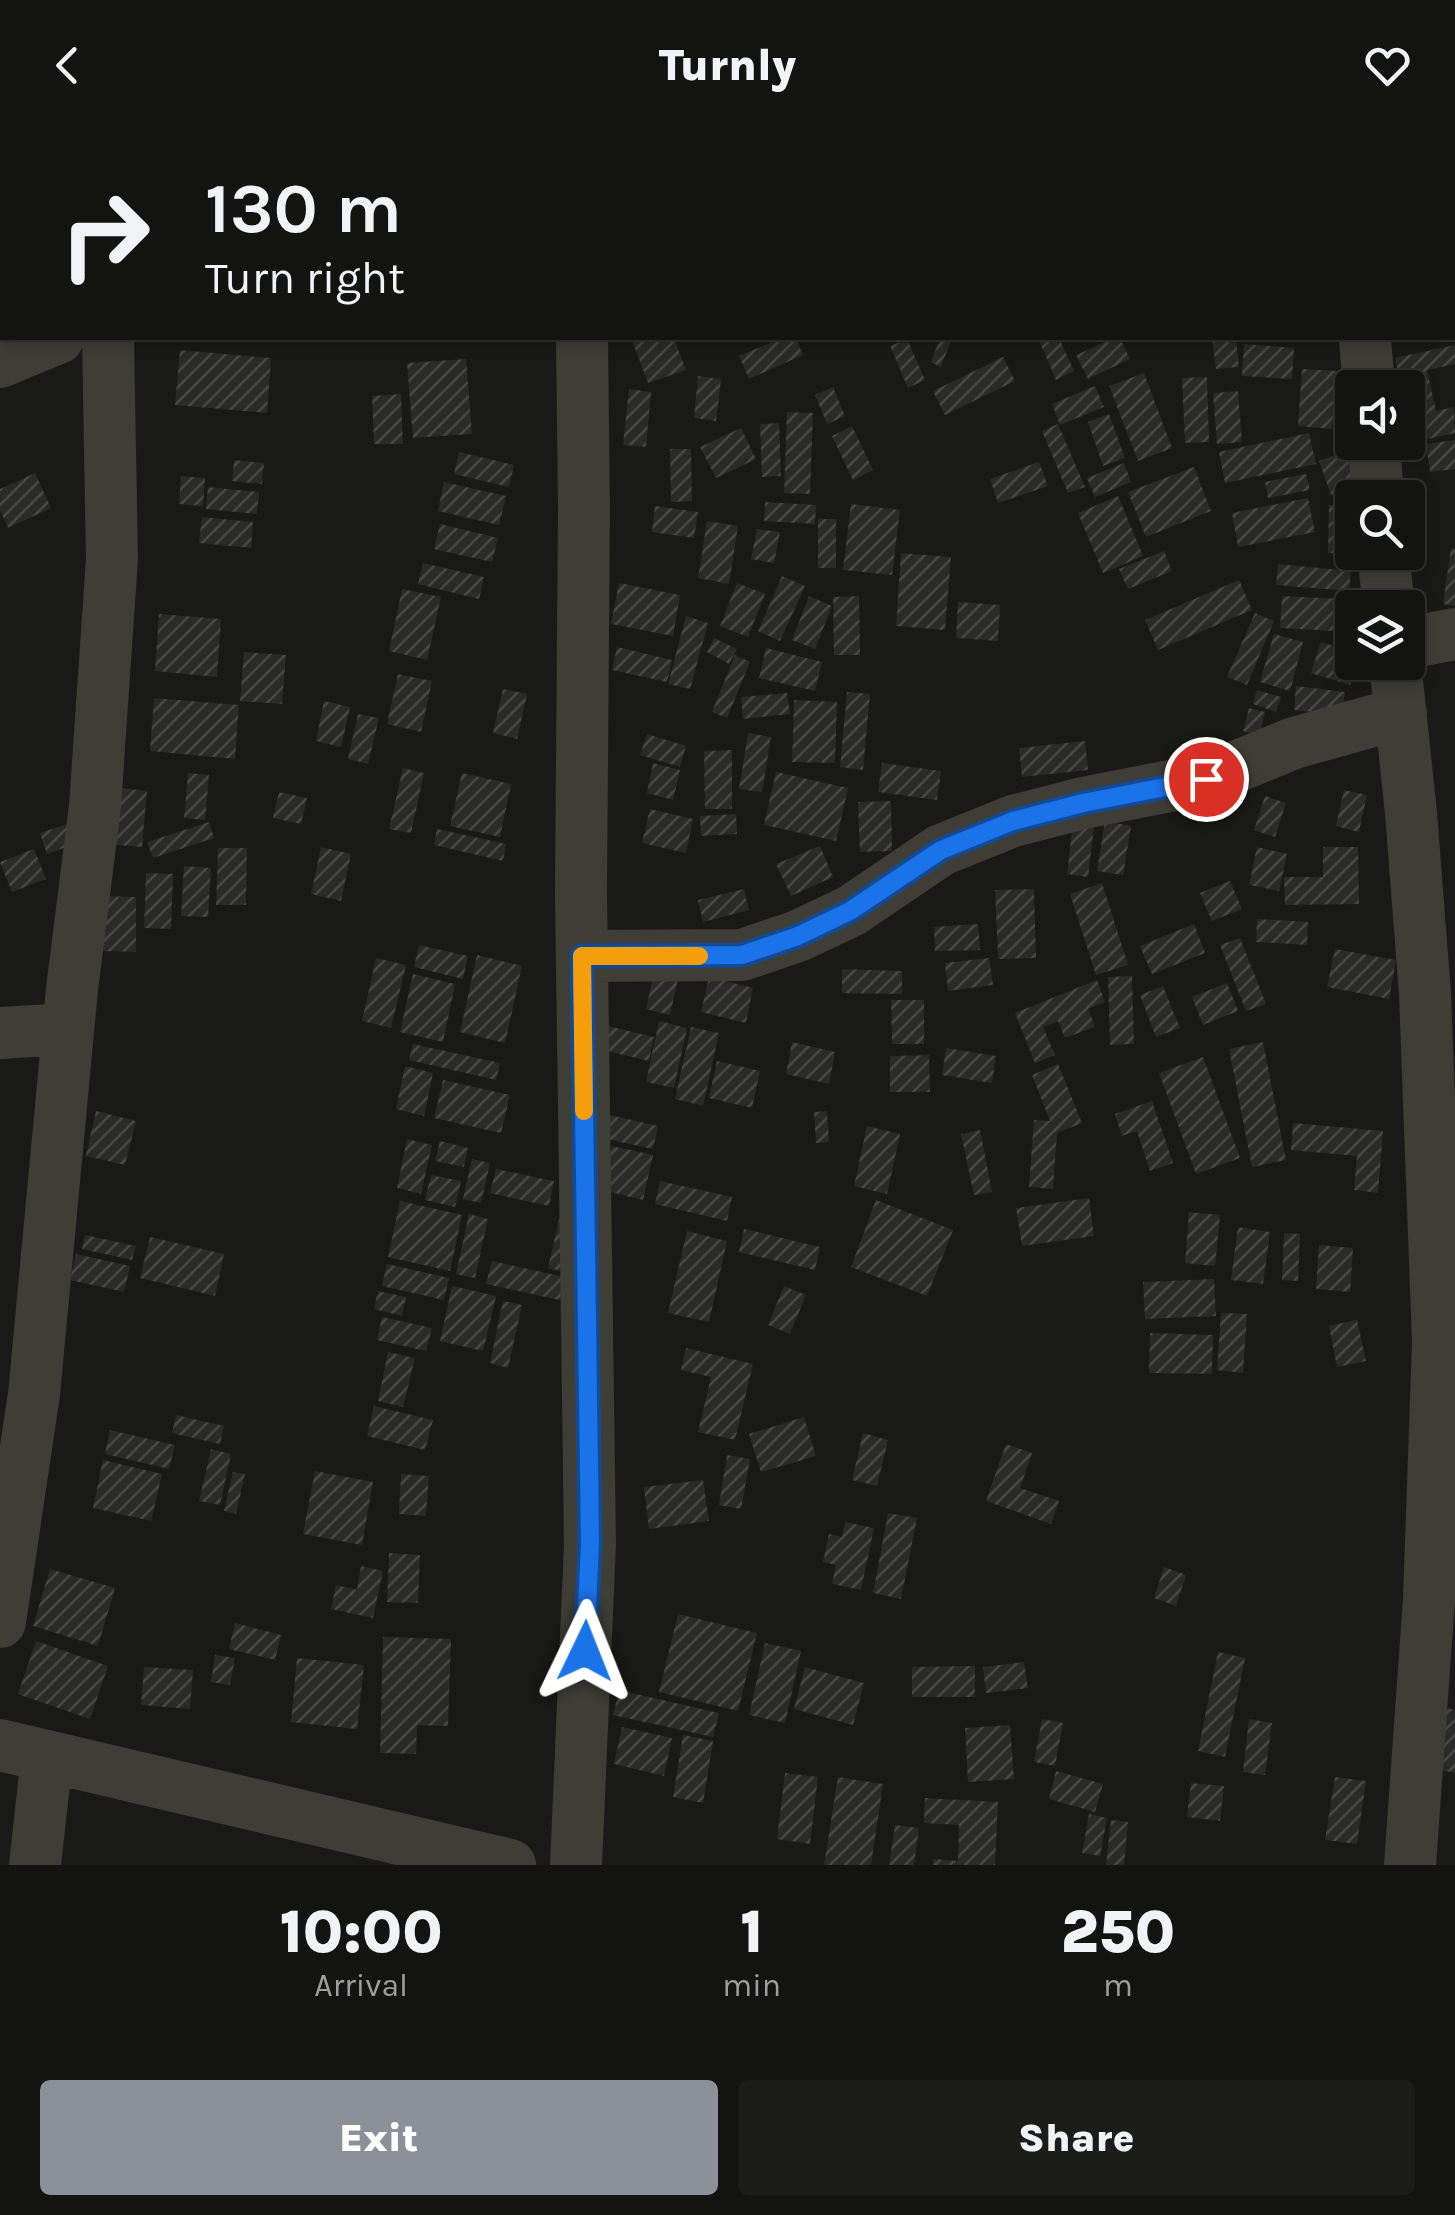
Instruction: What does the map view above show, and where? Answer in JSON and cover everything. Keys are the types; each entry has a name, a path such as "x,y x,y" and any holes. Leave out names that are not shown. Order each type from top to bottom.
{"street":[{"path":"0,362 53,340"},
{"path":"0,1622 34,1394 68,1029 95,806 112,560 108,340"},
{"path":"576,1865 590,1544 582,956 582,340"},
{"path":"1365,340 1368,370"},
{"path":"1425,640 1455,634"},
{"path":"1397,680 1425,994 1438,1342 1430,1599 1410,1865"},
{"path":"582,956 742,955 798,936 850,911 941,850 1013,821 1206,779 1294,743 1400,714"},
{"path":"0,1033 68,1029"},
{"path":"35,1865 23,1751 510,1865"}],"building":[{"path":"632,340 675,340 686,370 648,383"},
{"path":"777,340 797,340 803,355 749,379 739,356"},
{"path":"907,340 925,380 908,388 890,346"},
{"path":"939,340 951,340 941,367 931,362"},
{"path":"1039,340 1060,340 1074,371 1056,380"},
{"path":"1110,340 1121,340 1130,359 1088,379 1076,355"},
{"path":"1212,340 1236,340 1239,367 1216,369"},
{"path":"1244,344 1294,348 1292,379 1242,376"},
{"path":"1455,345 1455,364 1427,370 1436,411 1454,407 1455,433 1425,440 1425,370 1398,370 1395,358"},
{"path":"180,350 271,358 267,413 175,405"},
{"path":"1003,357 1015,381 945,415 933,391"},
{"path":"466,359 472,434 413,438 407,363"},
{"path":"1302,369 1335,371 1332,429 1298,426"},
{"path":"1144,373 1172,448 1138,461 1109,386"},
{"path":"698,376 721,379 716,421 694,418"},
{"path":"1207,377 1209,442 1185,443 1182,378"},
{"path":"1095,386 1104,407 1060,425 1052,404"},
{"path":"833,387 845,416 827,424 815,395"},
{"path":"629,389 651,392 646,447 623,445"},
{"path":"1238,391 1242,442 1217,444 1213,393"},
{"path":"401,394 403,444 374,444 372,396"},
{"path":"787,412 813,413 810,494 784,493"},
{"path":"1109,414 1125,458 1103,466 1088,422"},
{"path":"779,423 781,476 762,477 760,424"},
{"path":"1058,424 1085,487 1068,493 1042,431"},
{"path":"852,426 873,470 853,480 832,436"},
{"path":"741,428 756,459 716,478 700,447"},
{"path":"1309,433 1316,464 1225,483 1219,452"},
{"path":"1455,440 1455,469 1430,472 1426,444"},
{"path":"670,449 691,449 692,501 671,502"},
{"path":"459,452 514,465 509,487 454,474"},
{"path":"1335,455 1335,460 1362,460 1369,480 1335,480 1335,494 1331,495 1319,461"},
{"path":"234,460 264,463 262,484 232,481"},
{"path":"1039,462 1048,486 998,503 990,479"},
{"path":"1124,463 1131,482 1095,497 1087,478"},
{"path":"1194,467 1211,511 1146,537 1128,492"},
{"path":"35,473 51,508 8,528 0,510 0,489"},
{"path":"1306,474 1310,490 1268,498 1265,482"},
{"path":"181,476 205,478 203,506 179,504"},
{"path":"444,482 506,496 499,525 438,511"},
{"path":"208,487 259,492 257,514 206,509"},
{"path":"1118,496 1143,556 1103,573 1078,513"},
{"path":"1308,498 1315,532 1238,547 1232,513"},
{"path":"765,502 816,505 815,524 764,521"},
{"path":"851,504 900,510 892,575 843,570"},
{"path":"1329,505 1335,505 1335,553 1328,553"},
{"path":"655,506 698,512 694,538 652,532"},
{"path":"202,517 253,522 251,548 199,543"},
{"path":"818,519 836,519 836,568 818,568"},
{"path":"707,521 738,526 729,584 698,578"},
{"path":"440,524 498,538 492,562 434,549"},
{"path":"757,529 780,532 774,563 751,559"},
{"path":"1451,548 1455,549 1455,606 1443,604"},
{"path":"1164,551 1172,571 1128,589 1119,569"},
{"path":"901,553 951,557 945,630 896,626"},
{"path":"423,563 484,577 479,599 418,584"},
{"path":"1278,564 1351,571 1349,590 1276,585"},
{"path":"782,576 805,586 780,641 758,631"},
{"path":"1239,580 1252,610 1158,650 1145,620"},
{"path":"619,583 680,595 673,636 611,624"},
{"path":"737,583 765,594 748,637 720,626"},
{"path":"402,589 441,597 427,660 389,651"},
{"path":"809,596 832,606 815,649 792,640"},
{"path":"859,596 860,655 834,655 833,597"},
{"path":"1282,596 1335,599 1335,631 1280,628"},
{"path":"958,602 1000,605 998,641 956,638"},
{"path":"1255,613 1274,621 1247,685 1227,677"},
{"path":"159,614 221,619 217,677 155,671"},
{"path":"686,616 708,623 690,689 668,684"},
{"path":"1274,634 1303,642 1290,691 1260,682"},
{"path":"714,638 737,649 729,664 707,652"},
{"path":"1321,642 1335,647 1335,680 1352,680 1350,685 1311,673"},
{"path":"617,647 672,660 667,682 612,670"},
{"path":"766,648 822,662 815,691 759,678"},
{"path":"244,652 286,655 282,704 240,701"},
{"path":"735,655 750,662 727,718 712,712"},
{"path":"398,674 432,681 421,732 387,724"},
{"path":"1296,686 1345,692 1342,715 1294,710"},
{"path":"503,689 527,694 517,739 493,733"},
{"path":"1257,690 1281,697 1276,712 1253,704"},
{"path":"847,692 870,694 863,770 840,767"},
{"path":"787,693 790,714 743,719 741,697"},
{"path":"154,698 239,705 235,759 150,751"},
{"path":"794,700 837,702 835,763 792,762"},
{"path":"324,701 350,707 341,747 316,741"},
{"path":"1249,708 1265,712 1259,735 1243,731"},
{"path":"358,714 379,718 368,764 348,759"},
{"path":"748,733 771,737 762,792 739,789"},
{"path":"647,734 686,746 680,767 640,755"},
{"path":"1085,741 1088,770 1022,777 1019,748"},
{"path":"732,750 732,809 705,809 704,751"},
{"path":"653,763 680,770 673,800 647,793"},
{"path":"882,763 941,771 937,800 878,792"},
{"path":"403,768 424,773 411,833 389,829"},
{"path":"776,772 848,788 836,841 764,825"},
{"path":"188,773 209,775 205,820 184,818"},
{"path":"462,773 511,784 500,837 450,826"},
{"path":"111,787 147,791 142,847 106,844"},
{"path":"1344,790 1367,795 1359,832 1336,826"},
{"path":"279,792 307,798 301,824 273,818"},
{"path":"1265,796 1286,803 1275,837 1254,830"},
{"path":"891,801 892,851 860,852 858,802"},
{"path":"650,809 693,819 686,853 642,843"},
{"path":"736,814 737,834 701,836 700,816"},
{"path":"1074,815 1095,818 1088,877 1067,874"},
{"path":"1105,821 1131,826 1123,875 1097,871"},
{"path":"73,822 80,842 47,854 40,833"},
{"path":"209,822 214,838 153,858 147,842"},
{"path":"437,829 506,844 503,861 434,845"},
{"path":"820,846 833,877 791,896 776,864"},
{"path":"321,847 351,854 341,901 311,894"},
{"path":"1257,847 1287,854 1279,891 1249,885"},
{"path":"1323,847 1358,847 1359,904 1285,905 1284,877 1323,877"},
{"path":"218,848 247,848 246,905 216,905"},
{"path":"34,849 46,879 12,892 0,862"},
{"path":"184,866 211,868 208,917 181,916"},
{"path":"146,873 173,874 171,929 144,928"},
{"path":"1230,881 1242,909 1212,921 1200,893"},
{"path":"1102,883 1128,965 1096,975 1070,894"},
{"path":"744,889 749,910 703,922 698,900"},
{"path":"1034,889 1036,958 998,959 995,890"},
{"path":"100,896 136,897 136,952 100,951"},
{"path":"1257,919 1308,922 1307,945 1256,942"},
{"path":"978,924 980,950 935,951 934,927"},
{"path":"1194,924 1205,953 1152,974 1140,946"},
{"path":"1240,938 1266,1004 1246,1011 1220,945"},
{"path":"419,945 468,956 463,979 414,967"},
{"path":"1335,949 1396,960 1389,999 1327,987"},
{"path":"477,955 522,966 505,1043 460,1032"},
{"path":"376,958 406,965 391,1028 362,1021"},
{"path":"989,958 993,985 948,991 945,963"},
{"path":"655,968 679,974 670,1015 646,1009"},
{"path":"842,969 902,971 902,994 842,993"},
{"path":"413,974 455,984 443,1042 400,1032"},
{"path":"1132,976 1134,1044 1110,1045 1108,977"},
{"path":"709,977 753,988 746,1023 701,1012"},
{"path":"1097,980 1105,1002 1088,1009 1095,1027 1065,1038 1058,1021 1043,1027 1055,1055 1035,1063 1015,1013"},
{"path":"1227,983 1238,1011 1203,1025 1192,997"},
{"path":"1163,986 1180,1028 1156,1037 1140,995"},
{"path":"891,1000 924,1000 924,1044 892,1044"},
{"path":"659,1021 687,1028 674,1088 646,1082"},
{"path":"608,1026 654,1037 649,1061 603,1050"},
{"path":"691,1027 719,1033 703,1106 675,1099"},
{"path":"792,1042 835,1052 829,1084 786,1074"},
{"path":"1263,1042 1286,1160 1252,1167 1229,1049"},
{"path":"413,1044 500,1063 496,1080 409,1060"},
{"path":"946,1048 996,1056 992,1083 942,1075"},
{"path":"929,1055 930,1092 890,1092 890,1056"},
{"path":"1203,1057 1240,1158 1196,1174 1159,1073"},
{"path":"717,1061 760,1071 752,1108 709,1098"},
{"path":"1058,1064 1082,1123 1057,1133 1053,1189 1029,1187 1034,1120 1050,1121 1032,1075"},
{"path":"405,1066 433,1073 424,1116 396,1109"},
{"path":"443,1080 510,1095 501,1133 434,1118"},
{"path":"1152,1101 1173,1163 1150,1171 1137,1131 1122,1136 1115,1114"},
{"path":"96,1111 136,1121 125,1165 86,1156"},
{"path":"827,1111 829,1142 816,1143 814,1112"},
{"path":"606,1114 658,1126 653,1149 602,1138"},
{"path":"1293,1123 1383,1131 1378,1193 1354,1190 1357,1156 1291,1150"},
{"path":"867,1126 900,1134 887,1194 854,1186"},
{"path":"980,1130 992,1192 974,1195 961,1134"},
{"path":"407,1139 432,1145 421,1194 397,1188"},
{"path":"440,1141 468,1148 464,1167 435,1161"},
{"path":"612,1146 653,1155 643,1200 602,1190"},
{"path":"472,1159 490,1163 481,1203 463,1199"},
{"path":"496,1169 554,1181 549,1206 490,1193"},
{"path":"431,1175 461,1181 455,1207 425,1200"},
{"path":"660,1181 732,1197 727,1221 655,1204"},
{"path":"1089,1198 1094,1236 1022,1246 1016,1208"},
{"path":"876,1200 953,1230 927,1296 851,1267"},
{"path":"400,1201 462,1215 450,1271 388,1257"},
{"path":"561,1211 573,1274 548,1268"},
{"path":"1189,1212 1220,1215 1215,1266 1185,1263"},
{"path":"469,1214 488,1219 475,1278 456,1274"},
{"path":"1238,1227 1270,1232 1263,1284 1231,1280"},
{"path":"744,1229 820,1247 815,1270 739,1252"},
{"path":"687,1231 727,1241 709,1322 668,1313"},
{"path":"1284,1233 1300,1234 1298,1281 1282,1280"},
{"path":"85,1235 136,1246 132,1260 82,1249"},
{"path":"150,1237 224,1254 215,1296 140,1278"},
{"path":"1319,1245 1353,1248 1350,1292 1316,1289"},
{"path":"76,1254 130,1266 124,1292 70,1280"},
{"path":"492,1261 578,1280 573,1303 486,1284"},
{"path":"387,1264 449,1278 444,1300 382,1286"},
{"path":"1214,1279 1216,1316 1145,1319 1143,1282"},
{"path":"452,1286 496,1296 483,1351 440,1341"},
{"path":"784,1286 806,1295 790,1334 768,1325"},
{"path":"378,1291 406,1297 402,1316 374,1309"},
{"path":"503,1301 522,1305 508,1368 490,1363"},
{"path":"1221,1313 1247,1314 1243,1373 1217,1370"},
{"path":"382,1317 432,1328 426,1351 377,1340"},
{"path":"1357,1320 1366,1361 1337,1367 1329,1326"},
{"path":"1150,1333 1213,1335 1212,1374 1149,1373"},
{"path":"686,1348 753,1364 735,1440 698,1432 711,1377 681,1370"},
{"path":"388,1352 415,1358 403,1407 378,1401"},
{"path":"374,1406 433,1420 425,1450 367,1436"},
{"path":"176,1415 224,1426 220,1444 172,1433"},
{"path":"804,1417 816,1456 761,1472 749,1434"},
{"path":"110,1430 175,1445 169,1469 105,1454"},
{"path":"863,1433 888,1440 877,1486 852,1480"},
{"path":"1006,1444 1032,1453 1020,1488 1059,1501 1051,1524 986,1501"},
{"path":"211,1449 231,1454 220,1505 199,1501"},
{"path":"727,1455 750,1459 741,1509 719,1505"},
{"path":"103,1460 162,1474 151,1521 93,1508"},
{"path":"315,1471 373,1482 362,1545 303,1534"},
{"path":"233,1472 245,1474 236,1514 224,1511"},
{"path":"401,1474 429,1476 426,1516 399,1514"},
{"path":"703,1480 709,1521 649,1529 644,1487"},
{"path":"888,1513 917,1518 901,1599 873,1593"},
{"path":"845,1522 874,1528 861,1590 832,1584 836,1565 823,1562 829,1534 842,1537"},
{"path":"389,1553 420,1555 418,1603 387,1602"},
{"path":"361,1566 383,1571 373,1618 331,1609 336,1585 357,1590"},
{"path":"1164,1567 1186,1575 1176,1606 1154,1598"},
{"path":"50,1569 115,1588 98,1646 33,1626"},
{"path":"678,1614 757,1633 738,1711 659,1692"},
{"path":"235,1623 281,1635 275,1660 229,1649"},
{"path":"383,1637 451,1639 448,1726 417,1725 416,1754 380,1753"},
{"path":"36,1641 108,1666 90,1719 18,1694"},
{"path":"765,1643 801,1651 785,1723 749,1715"},
{"path":"1218,1652 1245,1658 1225,1757 1198,1751"},
{"path":"215,1655 235,1658 230,1685 211,1682"},
{"path":"297,1658 364,1665 357,1729 291,1722"},
{"path":"1024,1662 1028,1688 986,1693 983,1667"},
{"path":"975,1666 975,1697 912,1697 912,1667"},
{"path":"144,1667 193,1670 190,1709 141,1705"},
{"path":"805,1667 864,1683 853,1725 794,1709"},
{"path":"619,1690 719,1713 713,1737 613,1715"},
{"path":"1443,1707 1455,1710 1455,1773 1429,1767"},
{"path":"1042,1719 1063,1723 1055,1766 1034,1762"},
{"path":"1249,1719 1272,1723 1265,1775 1243,1772"},
{"path":"1010,1725 1014,1779 968,1782 965,1728"},
{"path":"622,1727 672,1738 664,1776 614,1764"},
{"path":"683,1735 713,1741 703,1803 673,1797"},
{"path":"1056,1771 1103,1784 1095,1812 1049,1799"},
{"path":"785,1773 818,1777 810,1844 777,1839"},
{"path":"838,1777 883,1784 871,1865 824,1865"},
{"path":"1335,1777 1366,1781 1357,1844 1325,1840"},
{"path":"1191,1783 1224,1786 1220,1821 1187,1817"},
{"path":"925,1798 998,1802 995,1865 933,1865 933,1859 958,1861 959,1825 924,1823"},
{"path":"1089,1814 1107,1818 1100,1856 1082,1853"},
{"path":"1111,1820 1128,1822 1124,1865 1106,1865"},
{"path":"895,1825 919,1828 914,1865 889,1865"}],"slow traffic":[{"path":"584,1111 582,956 699,956"}],"route":[{"path":"585,1651 590,1544 582,956 742,955 798,936 850,911 941,850 1013,821 1206,779"}]}
